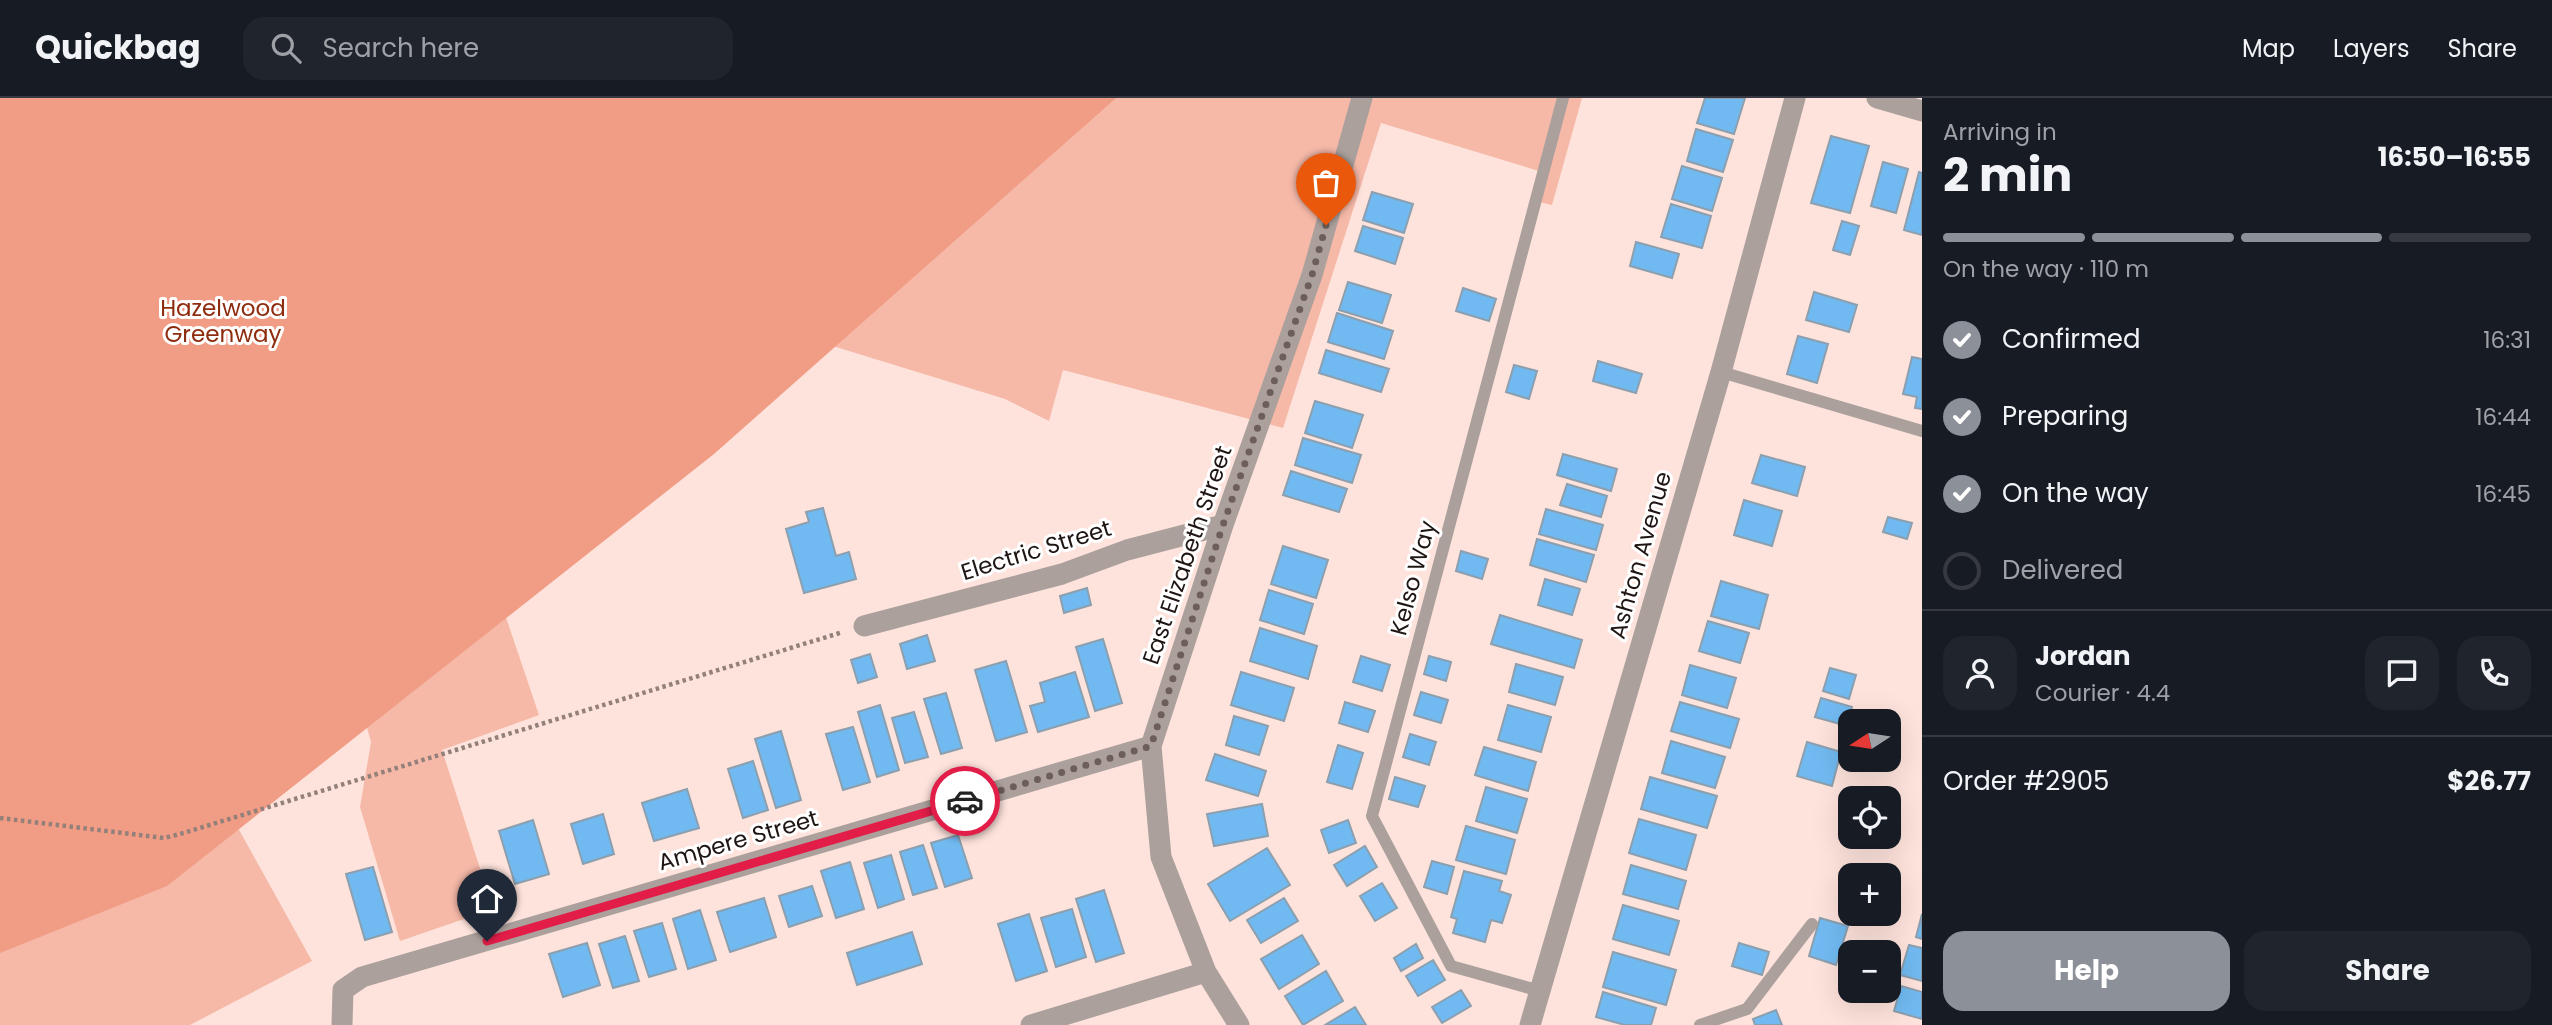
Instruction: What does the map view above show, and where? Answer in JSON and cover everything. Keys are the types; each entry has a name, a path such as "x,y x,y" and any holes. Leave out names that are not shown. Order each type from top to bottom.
{"street":[{"name":"East Elizabeth Street","path":"1239,1025 1206,972 1161,856 1151,746 1223,525 1312,275 1363,98"},
{"name":"Ashton Avenue","path":"1531,1025 1721,372 1795,98"},
{"path":"1877,98 1922,111"},
{"name":"Electric Street","path":"864,626 1062,574 1127,550 1223,525"},
{"name":"Ampere Street","path":"342,1025 343,990 362,977 1151,746"},
{"path":"1031,1025 1206,972"}],"lane":[{"name":"Kelso Way","path":"1539,991 1451,967 1372,816 1563,98"},
{"path":"1721,372 1922,431"},
{"path":"1700,1025 1747,1009 1812,924"}],"path":[{"path":"0,818 164,838 864,626"}],"green space":[{"name":"Hazelwood Greenway","path":"0,98 1582,98 1552,205 1530,200 1539,171 1381,123 1283,428 1063,370 1049,421 1005,399 709,308 447,443 539,715 442,750 493,909 400,941 360,807 371,742 311,527 124,623 312,961 190,1025 0,1025"},
{"name":"Hazelwood Greenway","path":"0,98 1116,98 714,454 167,886 0,953"}],"building":[{"path":"1705,98 1745,98 1734,134 1697,123"},
{"path":"1696,129 1733,140 1723,172 1687,161"},
{"path":"1831,136 1869,146 1850,213 1811,203"},
{"path":"1883,162 1908,169 1896,213 1871,206"},
{"path":"1682,166 1722,178 1712,211 1672,199"},
{"path":"1919,172 1922,173 1922,235 1904,230"},
{"path":"1372,192 1413,204 1404,233 1363,220"},
{"path":"1671,204 1711,216 1702,248 1661,237"},
{"path":"1842,221 1859,226 1850,255 1833,250"},
{"path":"1363,226 1403,238 1395,264 1355,251"},
{"path":"1636,242 1679,254 1672,278 1630,266"},
{"path":"1348,282 1391,295 1382,323 1339,310"},
{"path":"1463,288 1496,299 1489,321 1456,311"},
{"path":"1814,292 1857,305 1849,332 1806,320"},
{"path":"1337,313 1393,331 1384,359 1328,342"},
{"path":"1798,336 1828,344 1817,383 1787,374"},
{"path":"1326,350 1389,369 1381,392 1319,373"},
{"path":"1912,357 1922,359 1922,409 1915,408 1917,397 1903,394"},
{"path":"1598,361 1642,374 1636,393 1593,381"},
{"path":"1514,365 1537,371 1529,399 1506,392"},
{"path":"1315,401 1363,415 1352,448 1305,433"},
{"path":"1303,438 1361,455 1352,483 1295,465"},
{"path":"1563,454 1617,469 1611,491 1557,475"},
{"path":"1761,455 1805,467 1797,496 1752,483"},
{"path":"1291,471 1347,489 1339,512 1283,495"},
{"path":"1567,484 1607,496 1601,517 1560,505"},
{"path":"1744,500 1782,511 1772,546 1734,535"},
{"path":"823,508 836,556 849,552 856,579 804,593 786,529 809,522 806,512"},
{"path":"1546,509 1603,525 1596,550 1539,534"},
{"path":"1888,517 1912,523 1907,539 1883,532"},
{"path":"1537,539 1594,555 1586,582 1530,565"},
{"path":"1283,546 1328,560 1316,598 1271,584"},
{"path":"1461,551 1488,559 1482,579 1456,571"},
{"path":"1545,579 1580,589 1572,615 1538,605"},
{"path":"1721,581 1768,595 1759,629 1711,616"},
{"path":"1087,588 1091,605 1064,613 1060,596"},
{"path":"1269,590 1313,604 1304,634 1260,620"},
{"path":"1500,615 1582,640 1574,668 1491,644"},
{"path":"1708,621 1749,633 1740,663 1699,651"},
{"path":"1260,628 1317,646 1308,679 1250,661"},
{"path":"927,635 935,661 907,669 900,644"},
{"path":"1103,639 1122,703 1095,711 1076,647"},
{"path":"870,654 877,677 858,683 851,660"},
{"path":"1361,656 1390,665 1382,691 1353,682"},
{"path":"1429,656 1451,662 1446,681 1424,674"},
{"path":"1006,661 1027,732 996,741 975,670"},
{"path":"1516,664 1563,677 1555,705 1509,692"},
{"path":"1690,665 1736,678 1727,708 1682,695"},
{"path":"1830,668 1856,675 1849,699 1823,691"},
{"path":"1075,672 1089,717 1038,732 1030,706 1045,702 1040,683"},
{"path":"1241,672 1294,688 1284,721 1231,705"},
{"path":"1421,692 1448,700 1441,723 1414,715"},
{"path":"946,693 962,748 941,754 924,699"},
{"path":"1821,698 1852,707 1838,709 1838,723 1815,717"},
{"path":"1345,702 1375,711 1368,732 1339,723"},
{"path":"1680,702 1739,719 1730,748 1671,731"},
{"path":"880,705 899,770 877,777 858,712"},
{"path":"1508,705 1551,717 1541,752 1498,740"},
{"path":"914,712 928,757 905,763 892,718"},
{"path":"1234,716 1268,726 1259,755 1226,745"},
{"path":"853,727 870,782 843,790 826,734"},
{"path":"781,731 801,800 776,808 755,739"},
{"path":"1410,734 1436,742 1429,765 1403,757"},
{"path":"1671,741 1725,757 1715,788 1662,773"},
{"path":"1807,742 1838,751 1832,786 1797,776"},
{"path":"1338,745 1363,753 1352,789 1327,782"},
{"path":"1484,747 1536,762 1528,791 1475,775"},
{"path":"1215,754 1266,771 1258,796 1206,780"},
{"path":"753,761 768,810 743,818 728,769"},
{"path":"1395,777 1425,786 1418,807 1389,799"},
{"path":"1650,777 1717,796 1707,828 1641,809"},
{"path":"1486,787 1527,799 1517,833 1476,821"},
{"path":"687,789 699,828 654,841 642,803"},
{"path":"1262,804 1268,836 1214,846 1207,814"},
{"path":"603,814 614,854 583,864 571,824"},
{"path":"1639,819 1696,835 1686,870 1629,853"},
{"path":"533,820 549,874 515,884 499,831"},
{"path":"1348,820 1356,843 1329,853 1321,830"},
{"path":"1466,826 1515,840 1506,874 1456,860"},
{"path":"958,835 972,878 945,887 931,843"},
{"path":"923,845 937,888 913,895 900,852"},
{"path":"1365,846 1377,867 1347,886 1334,865"},
{"path":"1267,848 1290,885 1230,921 1208,884"},
{"path":"891,855 904,899 878,908 864,863"},
{"path":"1432,861 1454,867 1447,894 1424,887"},
{"path":"850,862 864,909 836,918 821,871"},
{"path":"1631,865 1686,881 1678,909 1623,894"},
{"path":"373,867 392,932 365,940 346,874"},
{"path":"1464,871 1502,881 1499,891 1511,895 1502,923 1491,920 1485,942 1453,933 1457,919 1451,917"},
{"path":"1382,883 1397,908 1375,921 1360,896"},
{"path":"812,886 822,916 789,927 779,896"},
{"path":"1104,890 1124,953 1096,962 1076,899"},
{"path":"764,898 776,937 730,952 717,912"},
{"path":"1284,898 1298,921 1261,943 1247,920"},
{"path":"1623,905 1679,921 1669,955 1613,939"},
{"path":"1072,909 1086,957 1056,967 1041,918"},
{"path":"700,910 716,960 688,969 673,919"},
{"path":"1029,914 1047,971 1016,981 998,924"},
{"path":"1922,914 1922,939 1916,937"},
{"path":"1820,918 1838,923 1838,926 1848,926 1844,940 1838,940 1836,965 1809,956"},
{"path":"662,923 676,969 649,977 634,931"},
{"path":"912,932 922,964 857,985 847,953"},
{"path":"1302,935 1319,964 1279,989 1261,959"},
{"path":"625,936 639,981 613,988 599,944"},
{"path":"587,943 600,985 563,997 549,954"},
{"path":"1739,943 1769,952 1762,975 1732,966"},
{"path":"1416,944 1423,958 1401,971 1394,958"},
{"path":"1909,945 1922,948 1922,981 1901,975"},
{"path":"1613,952 1676,970 1666,1005 1603,987"},
{"path":"1433,960 1445,980 1418,996 1406,976"},
{"path":"1326,971 1343,1001 1303,1025 1285,996"},
{"path":"1901,986 1922,992 1922,1019 1894,1011 1896,1003 1901,1003"},
{"path":"1461,990 1471,1006 1442,1023 1432,1007"},
{"path":"1603,992 1656,1008 1651,1025 1625,1025 1596,1017"},
{"path":"1355,1007 1366,1025 1325,1025"},
{"path":"1776,1010 1782,1025 1755,1025 1753,1019"}],"way so far":[{"path":"965,801 1151,746 1223,525 1312,275 1326,225"}],"route":[{"path":"487,941 965,801"}]}
